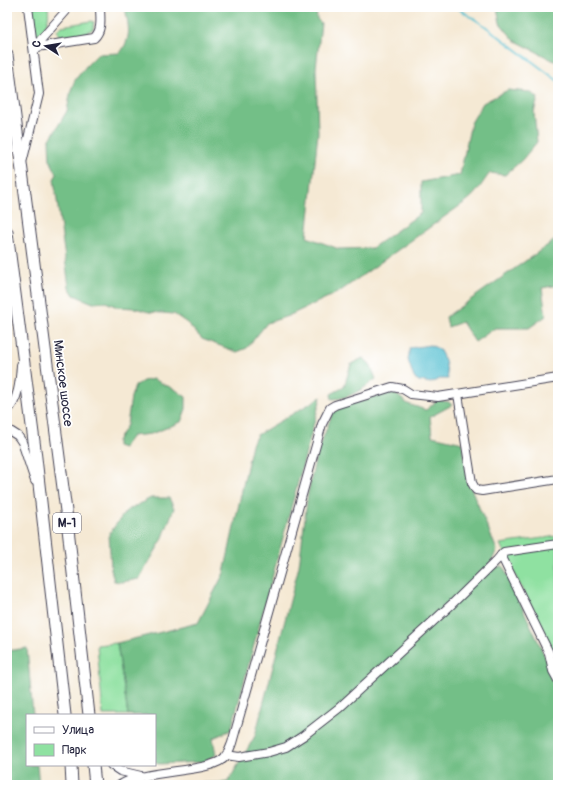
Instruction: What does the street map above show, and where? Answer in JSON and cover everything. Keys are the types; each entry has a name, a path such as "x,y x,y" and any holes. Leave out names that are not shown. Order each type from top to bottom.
{"highway":[{"name":"Минское шоссе","path":"7,55 66,511 89,714"},
{"name":"М-1","path":"7,232 41,495 65,714"},
{"path":"71,766 72,785"},
{"path":"93,766 95,785"}],"street":[{"path":"22,164 39,94 28,7"},
{"path":"35,62 36,46 66,11 65,7"},
{"path":"36,46 94,38 98,34 100,26 100,7"},
{"path":"7,411 15,401 18,387 22,346"},
{"path":"120,785 142,776 204,766 221,761 226,755 232,743 316,444 322,424 330,408 339,403 392,387 403,389 411,394 438,397 558,378"},
{"path":"458,394 472,483 476,490 482,491 558,479"},
{"path":"7,429 18,436 22,442 41,495"},
{"path":"226,755 239,757 269,752 286,747 304,736 350,698 452,604 504,552 558,544"},
{"path":"501,555 549,653 552,671 558,680"},
{"path":"549,653 558,651"},
{"path":"67,785 71,766"},
{"path":"112,766 120,771 142,776"}],"green space":[{"path":"32,7 48,7 48,20 36,36"},
{"path":"125,7 316,7 317,19 321,23 316,68 318,133 307,237 339,249 372,248 421,213 421,182 460,175 471,123 483,103 508,90 530,92 538,98 534,112 537,142 522,160 505,175 490,173 477,191 468,200 339,292 288,316 267,323 247,348 237,352 202,339 187,323 174,314 149,312 135,308 117,307 106,302 93,303 74,295 69,287 54,179 57,174 50,160 49,141 67,111 71,90 75,80 98,54 120,53 124,47 128,36"},
{"path":"497,7 558,7 558,63 514,40 500,23"},
{"path":"92,21 94,22 93,29 86,33 59,36 57,30 62,26"},
{"path":"558,238 558,285 542,288 546,316 529,328 495,328 475,342 462,322 448,327 446,317"},
{"path":"363,358 370,364 376,379 361,390 350,395 338,399 332,399 331,394 344,387 351,364"},
{"path":"153,379 176,390 186,397 186,409 181,422 151,434 132,436 123,448 117,446 117,441 127,425 131,397 135,386 143,381"},
{"path":"392,391 408,404 426,410 438,400 449,402 452,405 430,417 432,436 463,443 468,481 497,550 488,569 503,566 558,684 558,785 162,785 228,782 255,736 299,566 308,493 316,456 333,412 343,406"},
{"path":"321,397 231,730 213,738 216,755 203,762 158,764 156,763 156,714 128,714 117,643 198,623 224,573 252,444 257,435"},
{"path":"151,498 169,498 174,508 162,540 139,579 121,582 114,581 111,569 109,534 126,511"},
{"path":"558,536 558,664 500,544"},
{"path":"117,643 128,714 103,714 97,645"},
{"path":"27,648 33,714 26,714 26,766 37,766 39,785 7,785 7,651"}],"water":[{"path":"430,345 439,349 445,360 448,379 439,379 431,383 419,381 414,378 408,360 410,348"}],"waterway":[{"path":"456,7 485,26 558,81"}]}
